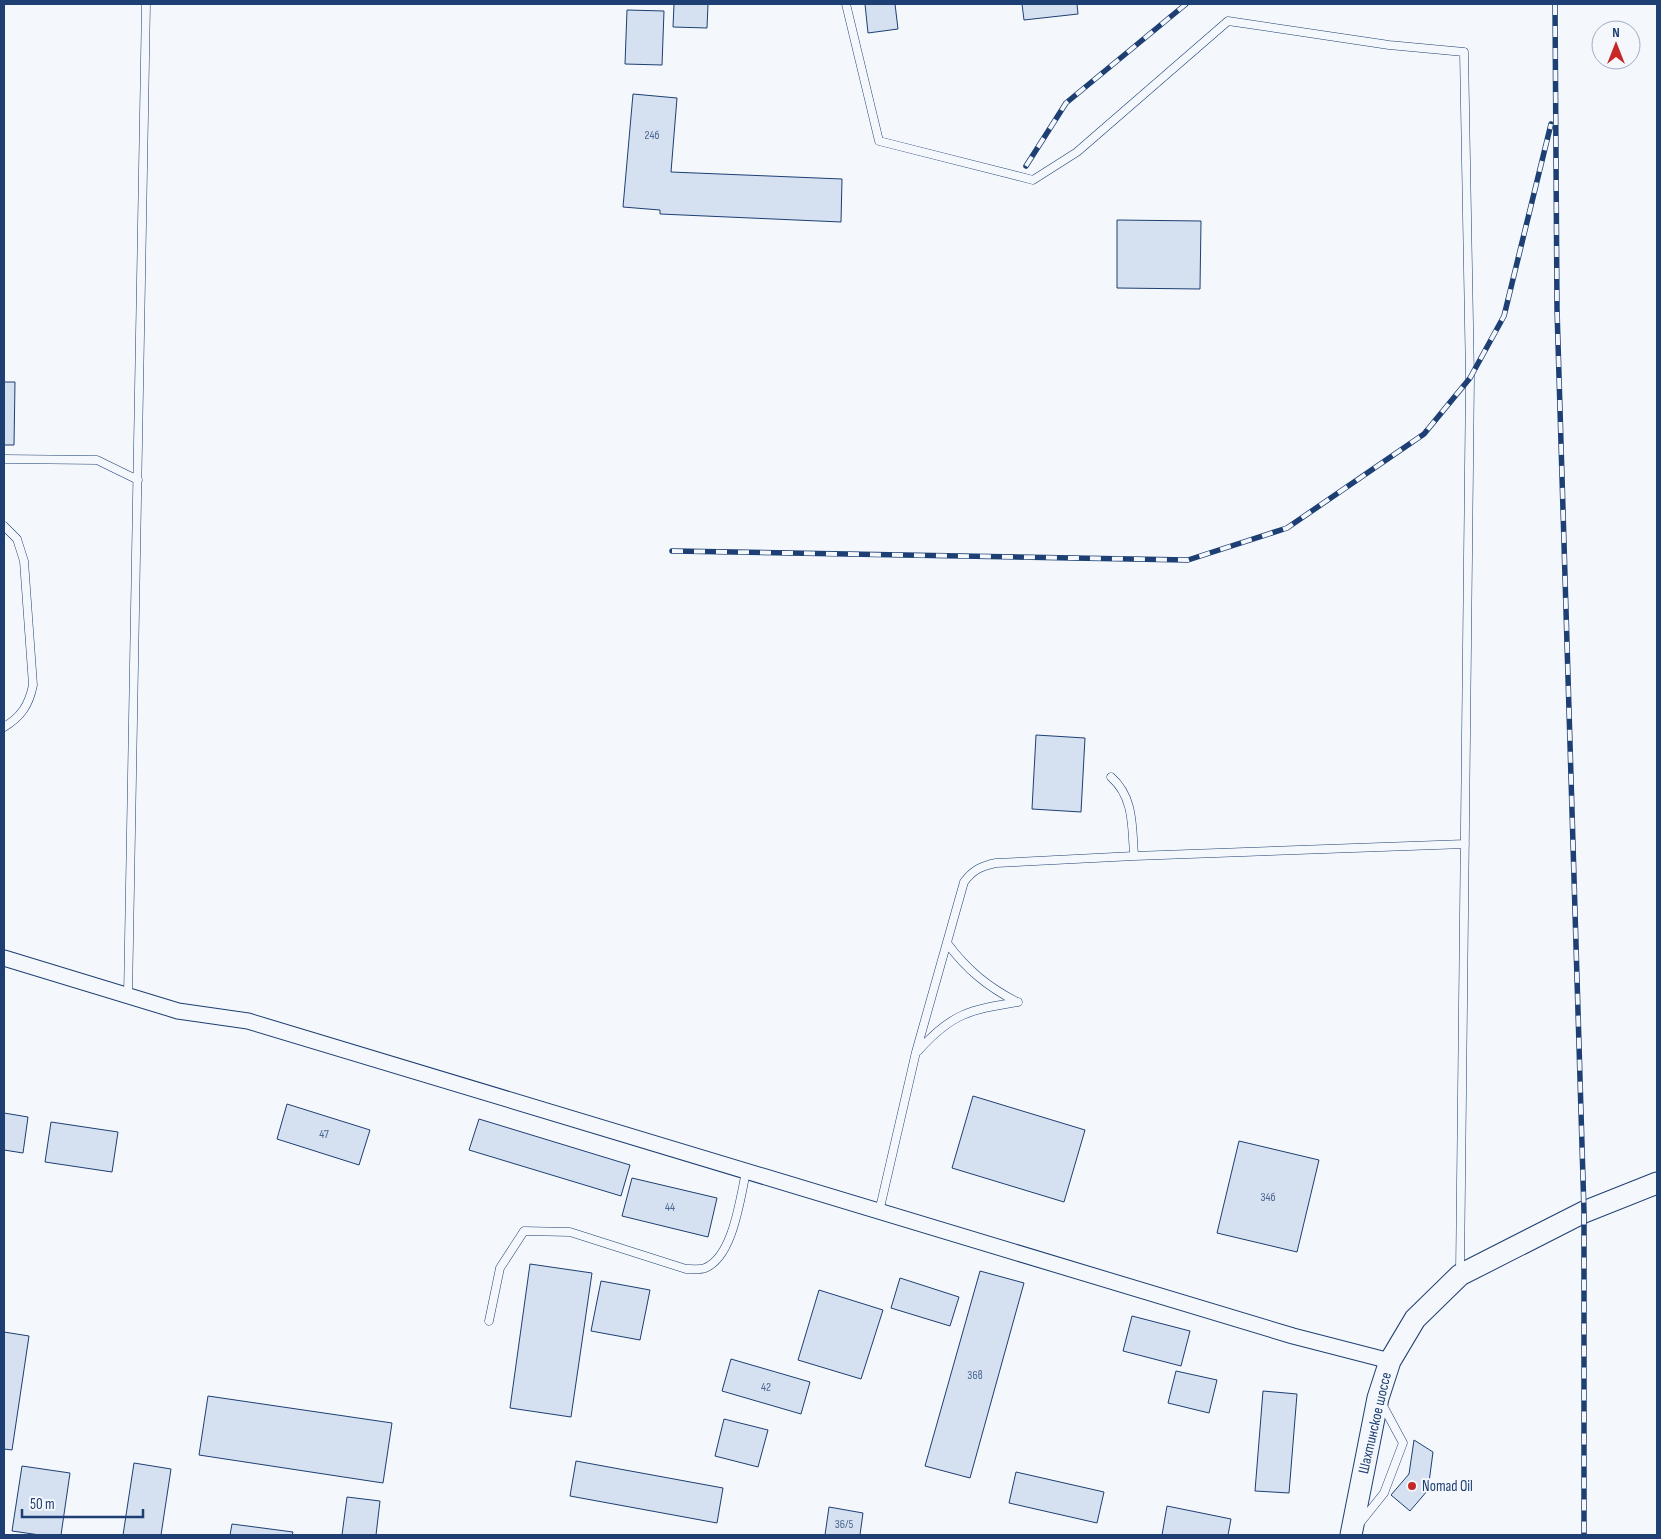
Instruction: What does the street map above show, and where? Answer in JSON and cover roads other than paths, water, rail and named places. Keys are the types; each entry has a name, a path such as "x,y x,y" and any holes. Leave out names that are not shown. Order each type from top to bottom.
{"main road":[{"name":"Шахтинское шоссе","path":"1351,1534 1378,1398 1390,1361 1416,1319 1460,1275 1584,1212 1657,1184"}],"street":[{"path":"4,958 178,1011 248,1021 1293,1336 1390,1361"}],"lane":[{"path":"128,996 146,4"},
{"path":"846,4 878,141 1033,180 1077,152 1228,21 1389,45 1464,52 1470,378 1460,1275"},
{"path":"4,459 97,460 138,480"},
{"path":"4,526 17,539 24,561 33,685 24,711 4,727"},
{"path":"1110,777 1122,787 1129,806 1134,856"},
{"path":"879,1212 916,1052 964,882 971,873 980,867 996,863 1134,856 1465,844"},
{"path":"916,1052 938,1029 957,1016 981,1008 1018,1002 982,981 964,965 947,943"},
{"path":"489,1322 500,1268 524,1231 570,1232 686,1269 704,1269 719,1260 730,1236 746,1172"},
{"path":"1351,1534 1384,1494 1403,1443 1378,1398"}],"railway":[{"path":"1026,166 1066,103 1186,4"},
{"path":"1555,4 1557,309 1584,1212 1584,1535"},
{"path":"672,551 1188,560 1287,528 1424,434 1470,378 1504,316 1551,124"}],"place":[{"name":"Nomad Oil","path":"1412,1486"}]}
